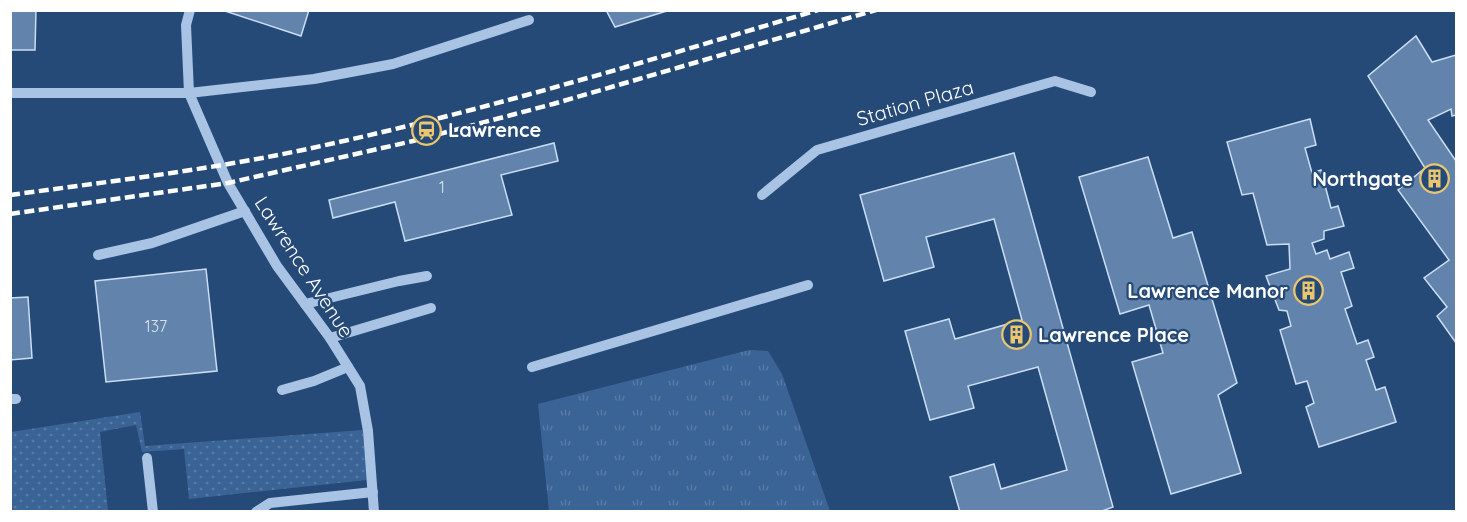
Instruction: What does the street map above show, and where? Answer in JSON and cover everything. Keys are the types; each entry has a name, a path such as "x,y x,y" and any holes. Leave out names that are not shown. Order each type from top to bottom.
{"street":[{"name":"Lawrence Avenue","path":"190,10 186,25 189,93 228,183 277,266 330,338 360,386 368,431 374,512"},
{"path":"10,93 189,93 314,79 393,64 529,20"},
{"name":"Station Plaza","path":"762,195 817,150 1055,81 1091,92"},
{"path":"99,255 152,243 245,211"},
{"path":"305,304 427,276"},
{"path":"532,367 808,285"},
{"path":"330,338 431,308"},
{"path":"282,390 314,381 348,367"},
{"path":"147,458 153,512"},
{"path":"256,512 270,503 373,492"}],"green space":[{"path":"749,350 768,351 782,374 830,511 549,511 538,404"},
{"path":"140,412 145,446 363,430 367,480 189,499 184,449 142,452 136,425 100,432 108,511 11,512 11,432"}],"building":[{"path":"10,10 36,10 35,50 10,50"},
{"path":"222,10 309,10 301,36"},
{"path":"606,10 670,10 615,27"},
{"name":"Northgate","path":"1416,36 1432,62 1456,55 1456,115 1452,116 1451,109 1428,120 1456,161 1456,343 1437,316 1447,307 1424,278 1449,260 1398,190 1425,168 1368,76"},
{"name":"Lawrence Manor","path":"1310,119 1316,145 1305,148 1312,173 1321,170 1331,208 1338,206 1344,226 1324,231 1324,239 1312,243 1316,254 1327,250 1330,259 1349,252 1354,268 1341,272 1352,306 1345,309 1357,344 1368,340 1374,357 1366,360 1376,390 1385,387 1396,422 1319,447 1306,407 1314,403 1307,381 1296,384 1280,330 1291,326 1287,311 1279,310 1266,276 1290,269 1289,244 1267,245 1253,193 1242,195 1227,142"},
{"name":"Lawrence","path":"554,143 558,161 501,175 512,215 405,241 395,202 333,218 329,200"},
{"name":"Lawrence Place","path":"1014,153 1113,507 1099,512 960,512 950,477 994,464 1001,489 1067,470 1038,367 968,386 974,408 930,420 905,331 949,319 955,339 1022,320 994,219 926,237 934,267 884,281 860,195"},
{"path":"1148,157 1173,238 1192,232 1237,383 1218,395 1241,473 1171,494 1132,362 1163,353 1149,305 1120,314 1079,177"},
{"path":"206,269 217,371 106,382 95,281"},
{"path":"28,297 32,358 10,360 10,298"}],"railway":[{"path":"10,195 223,165 426,122 557,87 818,10"},
{"path":"10,214 228,183 413,141 553,104 876,10"}],"place":[{"name":"Lawrence","path":"427,130"},
{"name":"Northgate","path":"1434,179"},
{"name":"Lawrence Manor","path":"1309,291"},
{"name":"Lawrence Place","path":"1017,335"}]}
